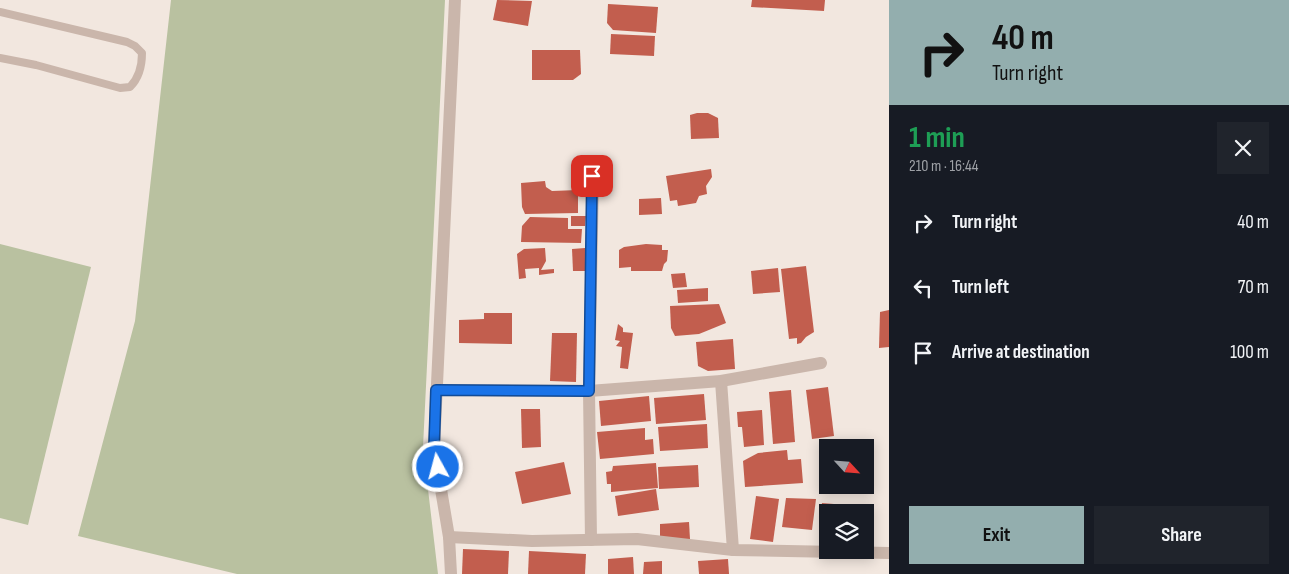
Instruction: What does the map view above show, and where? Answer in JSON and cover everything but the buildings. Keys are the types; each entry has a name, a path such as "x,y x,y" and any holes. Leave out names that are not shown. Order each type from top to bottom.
{"street":[{"path":"451,574 449,537 434,448 454,0"},
{"path":"591,540 589,391 592,176"},
{"path":"436,390 589,391 721,381 821,363"},
{"path":"721,381 733,550"},
{"path":"449,537 532,541 636,539 733,550 889,553"}],"lane":[{"path":"0,12 127,42 135,46 142,53 142,62 137,80 130,87 120,88 36,65 0,58"}],"green space":[{"path":"171,0 445,0 423,447 438,574 237,574 78,536 135,321"},
{"path":"0,244 91,267 28,525 0,518"}],"route":[{"path":"438,467 434,448 436,390 589,391 592,176"}]}
